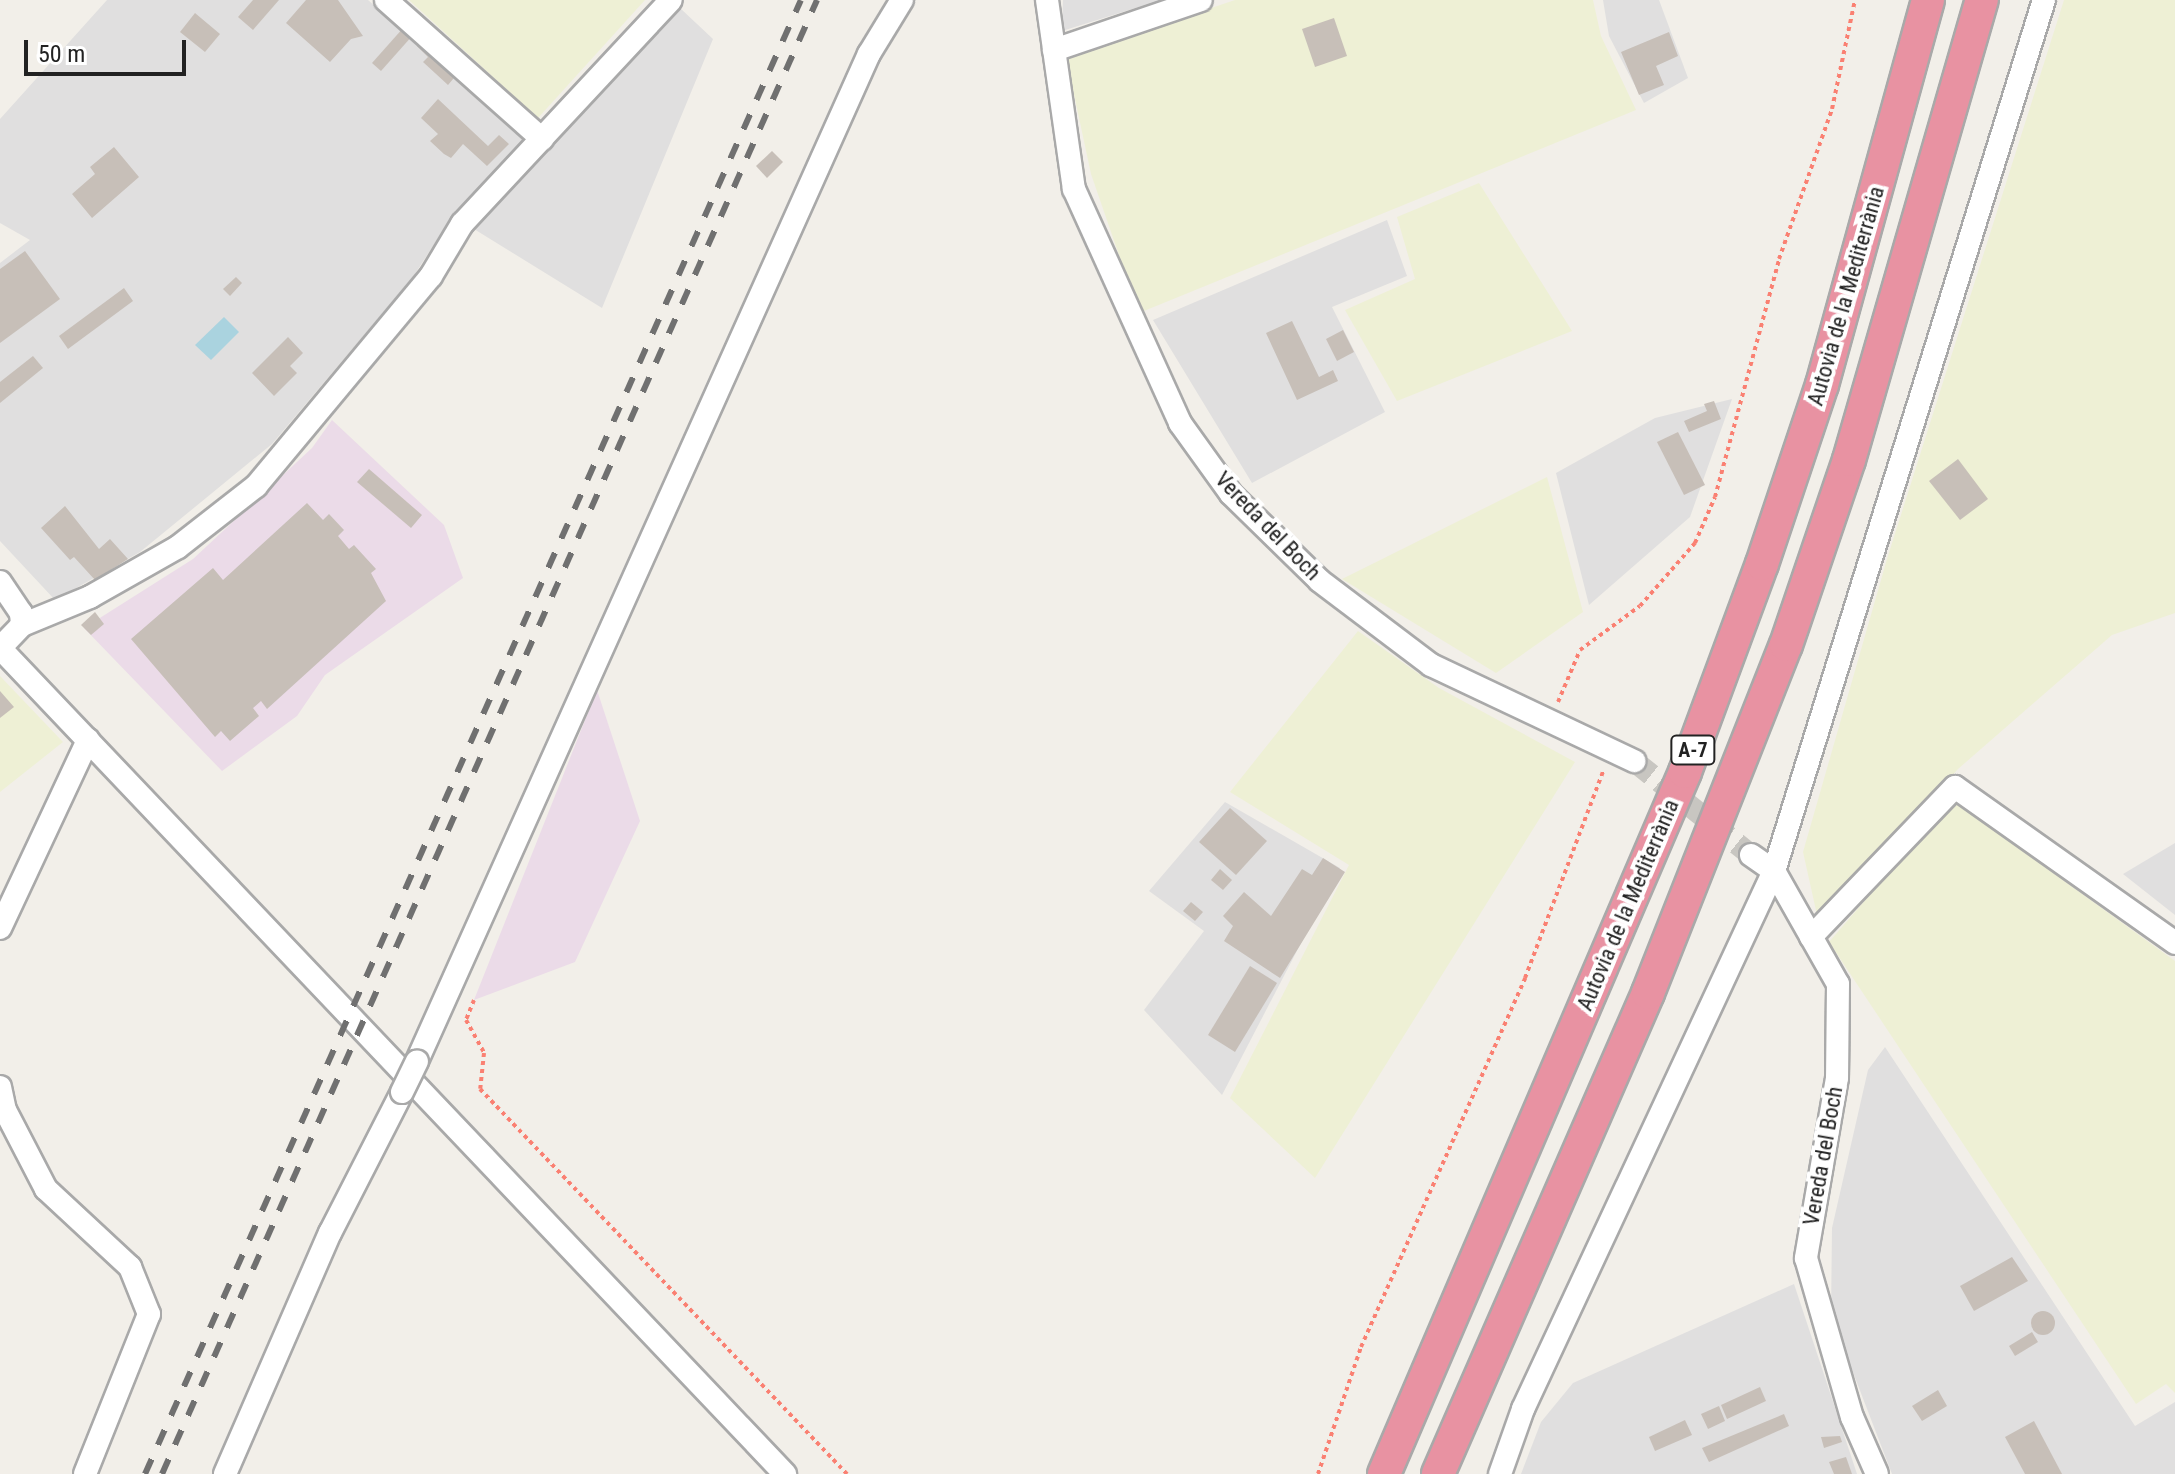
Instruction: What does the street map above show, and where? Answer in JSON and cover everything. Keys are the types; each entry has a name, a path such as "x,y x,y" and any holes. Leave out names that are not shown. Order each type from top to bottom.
{"highway":[{"name":"Autovia de la Mediterrània","path":"1384,1474 1685,772 1751,594 1822,385 1928,0"},
{"name":"A-7","path":"1438,1474 1648,993 1786,645 1849,460 1982,0"}],"street":[{"path":"386,0 542,139"},
{"path":"671,0 462,224 431,276 256,486 178,547 90,597 22,625 0,648 785,1474"},
{"path":"225,1474 330,1233 417,1061 743,344 869,54 902,0"},
{"name":"Vereda del Boch","path":"1047,0 1074,189 1180,423 1231,494 1320,581 1431,665 1612,746 1634,761"},
{"path":"1054,50 1201,0"},
{"path":"1500,1474 1523,1409 1774,871 2044,0"},
{"path":"0,582 21,613 22,625"},
{"path":"0,928 88,740"},
{"path":"1811,937 1955,787 2175,943"},
{"name":"Vereda del Boch","path":"1751,855 1774,871 1838,984 1837,1078 1806,1258 1852,1417 1877,1474"},
{"path":"0,1087 5,1110 46,1189 130,1267 149,1314 85,1474"}],"path":[{"path":"1551,719 1580,650 1640,606 1695,543 1715,497 1779,259 1832,109 1855,0"},
{"path":"1318,1474 1361,1347 1525,978 1612,746"},
{"path":"474,1000 466,1020 484,1053 480,1089 847,1474"}],"shaded area":[{"path":"107,0 368,0 542,154 680,8 713,39 602,308 474,229 456,210 413,277 272,444 140,552 55,600 0,541 0,263 30,240 0,223 0,119"},
{"path":"1063,0 1161,0 1062,31"},
{"path":"1603,0 1659,0 1688,78 1644,103 1609,36"},
{"path":"1387,220 1407,276 1332,307 1385,412 1252,483 1153,320"},
{"path":"1732,399 1690,517 1589,605 1556,473 1655,418"},
{"path":"332,420 444,525 463,578 325,675 297,716 222,771 84,628 193,559 312,448"},
{"path":"597,690 640,821 575,962 474,1000"},
{"path":"1225,802 1340,868 1222,1095 1144,1010 1204,931 1149,891"},
{"path":"2175,843 2175,915 2123,874"},
{"path":"1885,1047 2135,1426 2175,1402 2175,1474 1892,1474 1831,1315 1832,1228 1868,1070"},
{"path":"1794,1284 1857,1474 1521,1474 1541,1422 1573,1383"}],"green space":[{"path":"409,0 645,0 538,118"},
{"path":"1235,0 1593,0 1601,36 1636,110 1139,313 1091,174 1066,57"},
{"path":"2064,0 2175,0 2175,613 2112,635 1958,769 1819,924 1803,852 1887,559"},
{"path":"1479,183 1572,331 1397,401 1345,310 1415,279 1397,217"},
{"path":"1547,477 1583,612 1496,673 1342,579"},
{"path":"1358,631 1439,688 1575,762 1315,1178 1230,1098 1349,865 1230,792"},
{"path":"0,676 63,742 0,792"},
{"path":"1952,800 2175,961 2175,1393 2166,1384 2136,1404 1829,942"}],"water":[{"path":"224,317 239,332 211,360 195,345"}],"building":[{"path":"253,0 279,0 253,30 238,17"},
{"path":"306,0 338,0 363,36 351,39 330,62 286,23"},
{"path":"195,13 220,34 205,52 180,32"},
{"path":"1334,18 1347,56 1315,67 1302,29"},
{"path":"404,27 413,35 381,71 372,63"},
{"path":"1669,32 1678,56 1656,66 1664,85 1639,95 1621,52"},
{"path":"424,39 459,72 448,85 423,62 428,57 417,46"},
{"path":"438,99 488,146 499,135 509,144 487,166 463,144 451,158 444,154 430,141 438,134 421,118"},
{"path":"114,147 139,177 92,218 72,194 95,174 90,167"},
{"path":"772,151 783,162 767,178 756,166"},
{"path":"25,251 60,299 0,343 0,269"},
{"path":"236,277 242,283 230,296 223,289"},
{"path":"124,288 133,301 68,349 59,336"},
{"path":"1292,321 1319,377 1333,370 1338,381 1297,400 1266,333"},
{"path":"1343,330 1354,352 1337,361 1326,339"},
{"path":"288,337 303,353 290,366 297,373 274,396 252,373"},
{"path":"33,356 43,368 0,403 0,382"},
{"path":"1714,401 1721,419 1689,432 1684,421 1707,411 1704,404"},
{"path":"1678,432 1705,485 1684,495 1657,442"},
{"path":"1958,459 1988,499 1960,520 1929,481"},
{"path":"369,469 422,515 411,528 357,482"},
{"path":"307,503 323,520 329,514 344,530 338,536 349,549 354,545 376,569 371,573 386,601 267,709 261,701 253,708 259,716 230,741 221,731 215,737 131,639 213,568 223,580"},
{"path":"65,506 99,549 110,539 128,559 95,580 74,557 70,560 41,528"},
{"path":"95,612 104,624 91,635 81,625"},
{"path":"0,691 14,707 0,718"},
{"path":"1230,808 1267,841 1236,875 1199,842"},
{"path":"1323,858 1345,872 1280,978 1224,941 1233,926 1223,916 1244,892 1271,916 1302,869 1312,875"},
{"path":"1220,869 1232,880 1223,890 1211,880"},
{"path":"1191,902 1203,912 1195,921 1183,911"},
{"path":"1250,966 1277,983 1235,1052 1208,1035"},
{"path":"2012,1257 2028,1281 1974,1311 1960,1286"},
{"path":"2043,1311 2052,1314 2055,1323 2052,1332 2043,1335 2034,1332 2031,1323 2034,1314"},
{"path":"2032,1332 2038,1342 2015,1356 2009,1346"},
{"path":"1760,1387 1766,1401 1727,1419 1721,1405"},
{"path":"1938,1390 1947,1406 1922,1421 1912,1406"},
{"path":"1719,1406 1725,1421 1708,1429 1701,1414"},
{"path":"1784,1414 1789,1426 1709,1462 1702,1448"},
{"path":"1685,1420 1692,1435 1655,1451 1649,1437"},
{"path":"2034,1421 2062,1474 2025,1474 2005,1437"},
{"path":"1840,1436 1842,1442 1824,1448 1821,1437"},
{"path":"1846,1457 1852,1474 1834,1474 1829,1462"}],"tunnel":[{"path":"1634,761 1751,855"}],"railway":[{"path":"145,1474 801,0"},
{"path":"162,1474 817,0"}]}
